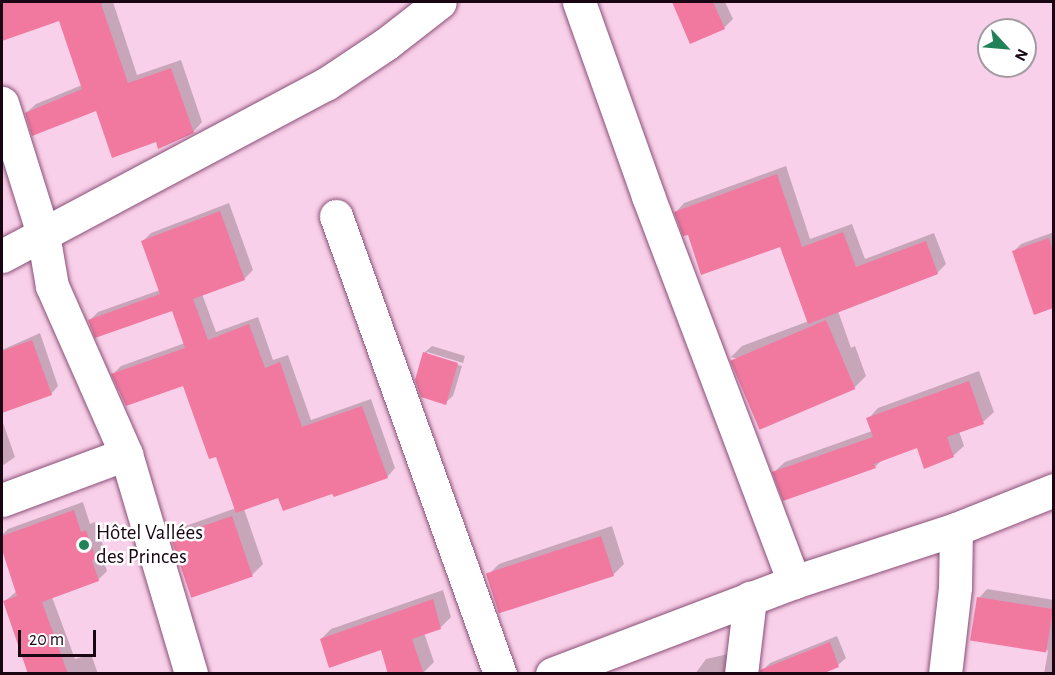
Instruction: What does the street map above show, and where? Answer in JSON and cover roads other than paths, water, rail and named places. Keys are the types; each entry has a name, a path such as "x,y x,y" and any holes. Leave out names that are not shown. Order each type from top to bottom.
{"street":[{"path":"2,256 326,84 386,44 440,2"},
{"path":"579,2 648,196 794,582"},
{"path":"2,103 43,234 52,286 126,454 191,674"},
{"path":"336,216 500,674"},
{"path":"2,500 126,454"},
{"path":"552,674 794,582 957,529 1053,490"},
{"path":"945,674 955,587 957,529"},
{"path":"741,674 750,598"}],"place":[{"name":"Hôtel Vallées des Princes","path":"84,545"}]}
